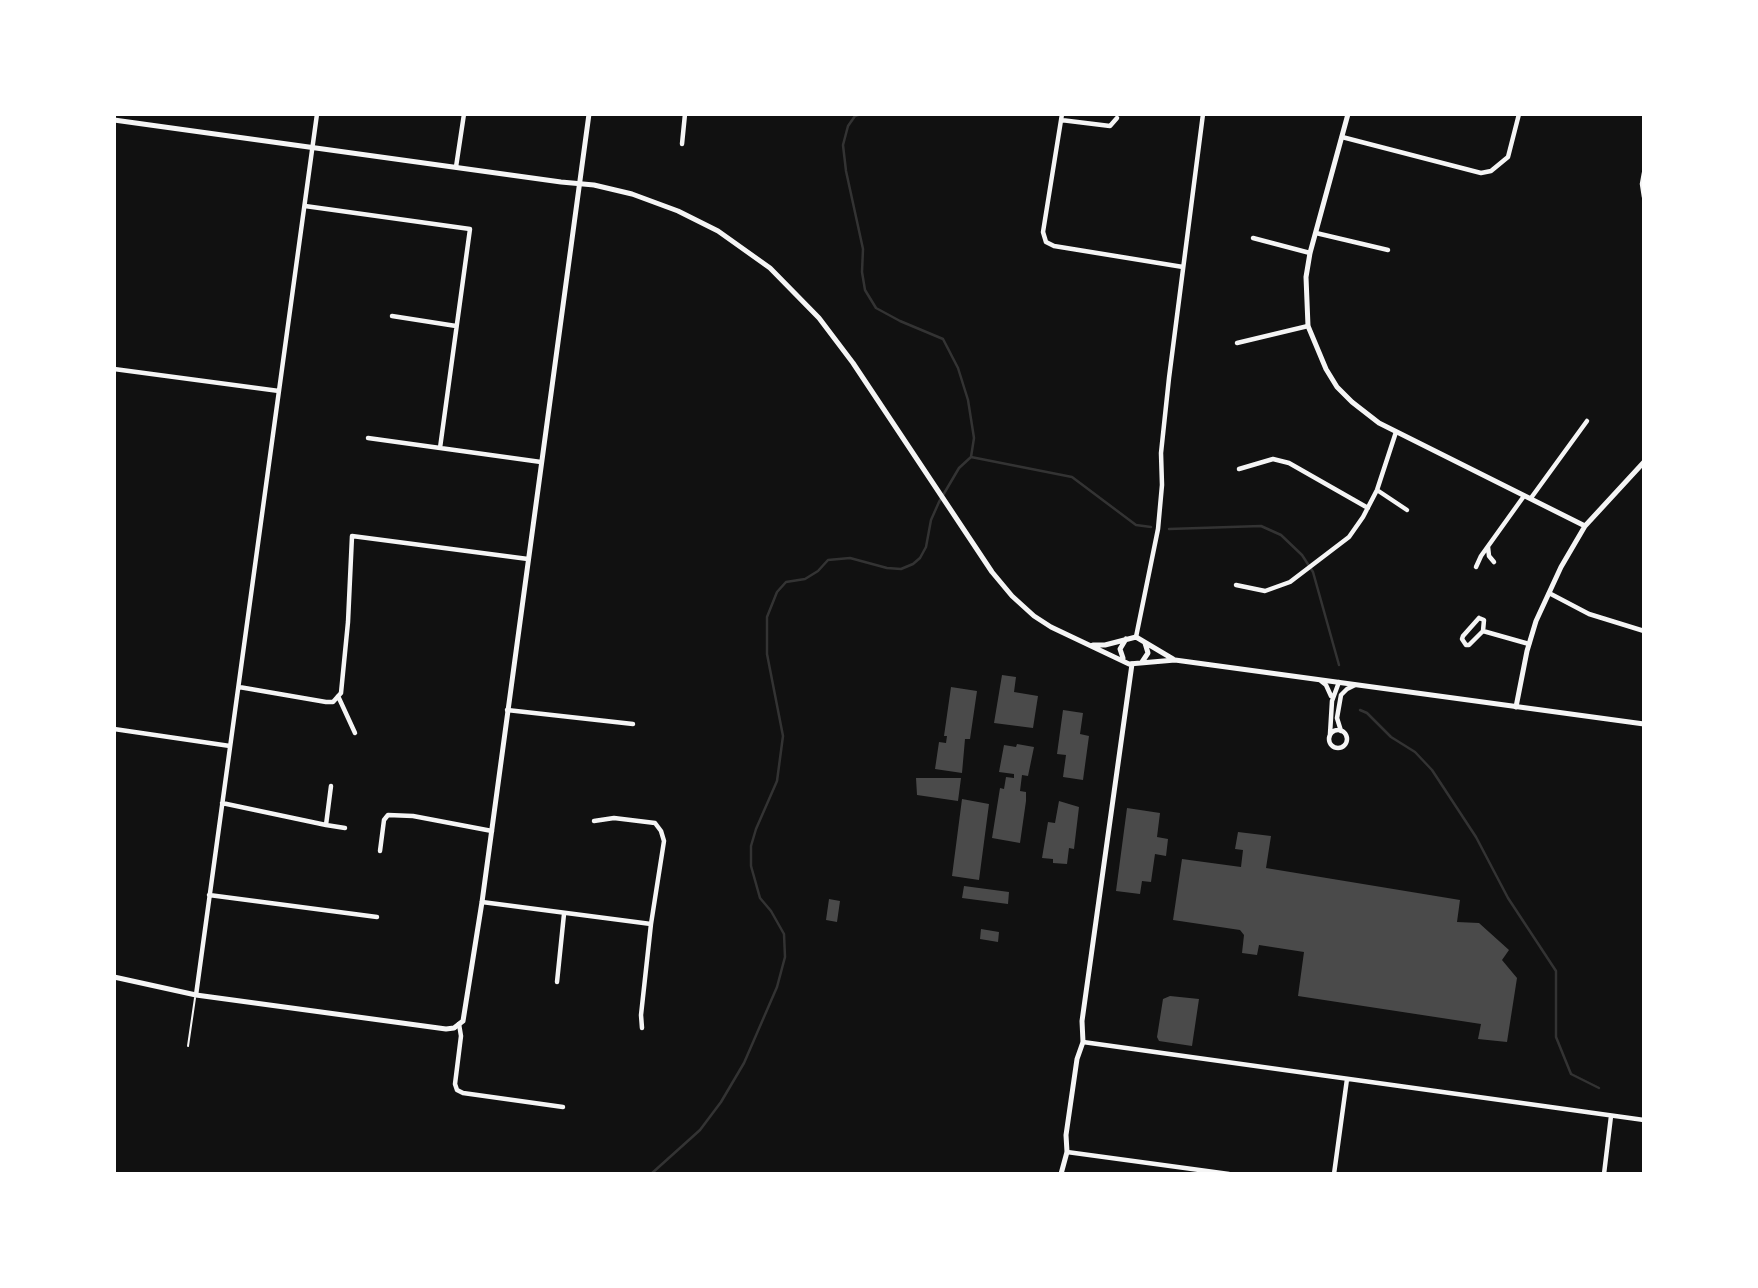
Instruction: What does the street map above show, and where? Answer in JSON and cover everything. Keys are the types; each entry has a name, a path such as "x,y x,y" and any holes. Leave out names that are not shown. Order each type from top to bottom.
{"street":[{"path":"196,995 317,114"},
{"path":"456,167 464,114"},
{"path":"114,977 196,995 446,1029 457,1026 466,1013 589,114"},
{"path":"682,144 685,114"},
{"path":"1062,114 1043,232 1046,242 1054,246 1183,267"},
{"path":"1136,637 1158,529 1162,485 1161,453 1203,114"},
{"path":"1348,114 1310,253 1306,277 1308,326 1318,354 1338,387 1366,414 1396,432 1585,526"},
{"path":"1342,137 1481,173 1491,171 1508,157 1520,114"},
{"path":"1061,120 1110,126 1117,118"},
{"path":"114,120 619,190 678,211 718,231 770,268 819,318 853,363 928,478 1012,596 1034,616 1073,639 1132,664 1175,660 1644,724"},
{"path":"1644,173 1644,197"},
{"path":"304,205 470,229 440,448"},
{"path":"1316,233 1388,250"},
{"path":"1253,238 1310,253"},
{"path":"392,316 456,326"},
{"path":"1237,343 1308,326"},
{"path":"114,369 279,391"},
{"path":"1476,567 1488,546 1587,421"},
{"path":"1236,585 1265,591 1290,582 1349,537 1377,490 1396,432"},
{"path":"368,438 541,462"},
{"path":"1239,470 1273,459 1289,463 1368,508"},
{"path":"1516,707 1529,643 1548,593 1585,526 1644,463"},
{"path":"1377,490 1407,510"},
{"path":"239,687 334,702 343,686 352,536 528,559"},
{"path":"1488,546 1493,562"},
{"path":"1548,593 1589,614 1644,631"},
{"path":"1479,618 1484,620 1483,631 1469,645 1463,643 1463,636 1479,618"},
{"path":"1483,631 1529,643"},
{"path":"1090,645 1105,645 1136,637 1175,660"},
{"path":"1123,659 1120,649 1126,639"},
{"path":"1142,662 1148,653 1145,642"},
{"path":"1061,1174 1067,1152 1066,1135 1076,1066 1083,1042 1082,1021 1132,664"},
{"path":"1318,679 1326,685 1332,701"},
{"path":"1339,682 1341,695 1337,718 1347,738 1341,748 1335,748 1330,744 1332,701 1339,682"},
{"path":"1341,695 1356,685"},
{"path":"338,696 355,733"},
{"path":"507,710 633,724"},
{"path":"114,729 230,746"},
{"path":"1330,735 1334,731 1342,731"},
{"path":"326,825 331,786"},
{"path":"222,803 345,828"},
{"path":"380,851 385,817 390,814 492,831"},
{"path":"594,821 614,818 655,823 662,831 664,841 651,924 641,1015 642,1028"},
{"path":"209,895 377,917"},
{"path":"482,902 651,924"},
{"path":"557,982 564,914"},
{"path":"457,1026 461,1036 455,1084 457,1090 563,1107"},
{"path":"1083,1042 1644,1120"},
{"path":"1334,1174 1348,1079"},
{"path":"1604,1174 1611,1116"},
{"path":"1067,1152 1229,1174"}],"lane":[{"path":"188,1046 196,995"}],"building":[{"path":"1002,675 1016,677 1014,692 1038,696 1033,728 994,723"},
{"path":"951,687 977,691 970,739 965,739 962,773 935,769 939,742 946,743 947,736 944,736"},
{"path":"1063,710 1083,713 1080,734 1089,736 1083,780 1063,777 1066,755 1057,754"},
{"path":"1017,744 1034,747 1028,776 1022,775 1020,791 1026,792 1026,801 1020,843 992,838 1000,788 1004,789 1006,777 1014,778 1014,774 999,772 1004,745 1016,747"},
{"path":"916,778 961,778 958,801 917,795"},
{"path":"962,799 989,804 979,880 952,876"},
{"path":"1059,801 1079,807 1074,849 1069,848 1067,864 1053,863 1053,859 1042,858 1048,822 1055,823"},
{"path":"1127,808 1160,813 1157,837 1168,839 1166,856 1155,854 1151,882 1142,881 1140,894 1116,891"},
{"path":"1238,832 1271,836 1266,868 1460,900 1457,922 1479,923 1509,950 1502,960 1517,978 1507,1042 1478,1039 1481,1024 1298,996 1304,952 1259,945 1257,955 1242,953 1244,935 1240,930 1173,920 1182,859 1241,867 1243,850 1235,849"},
{"path":"964,886 1009,892 1008,904 962,898"},
{"path":"829,899 840,901 837,922 826,920"},
{"path":"981,929 999,932 998,942 980,939"},
{"path":"1170,996 1199,999 1192,1046 1159,1041 1157,1037 1163,999"}],"waterway":[{"path":"651,1174 700,1130 721,1102 744,1063 777,987 785,957 784,934 760,898 751,866 751,846 756,829 777,781 783,736 767,654 767,617 777,592 786,582 805,579 818,571 828,560 850,558 901,569 913,564 926,547 931,520 939,502 959,468 971,457 974,438 968,400 958,368 943,339 876,308 865,290 862,272 863,249 843,145 848,126 855,116 861,114"},
{"path":"971,457 1072,477 1136,525 1151,527"},
{"path":"1169,529 1261,526 1281,535 1302,555 1313,572 1339,665"},
{"path":"1360,710 1367,713 1391,737 1415,752 1432,770 1476,837 1508,898 1556,971 1556,1037 1571,1074 1599,1088"}]}
